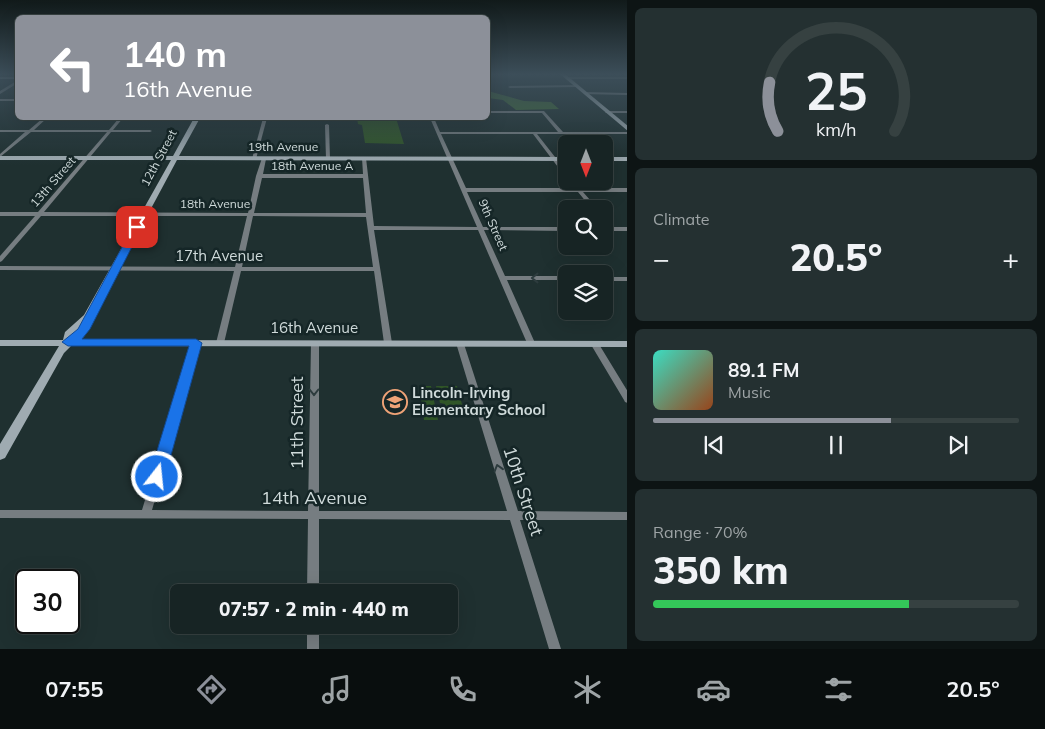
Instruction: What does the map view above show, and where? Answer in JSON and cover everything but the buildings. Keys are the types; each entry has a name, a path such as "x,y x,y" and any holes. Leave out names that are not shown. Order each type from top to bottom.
{"street":[{"path":"598,104 627,130"},
{"path":"490,112 541,112 562,133"},
{"path":"607,112 627,112"},
{"path":"0,157 43,120"},
{"name":"13th Street","path":"0,260 37,214 119,120"},
{"name":"12th Street","path":"0,455 60,351 68,342 80,335 114,268 196,120"},
{"path":"254,159 264,120"},
{"name":"9th Street","path":"433,120 531,344"},
{"path":"327,125 328,159"},
{"path":"0,131 150,131"},
{"path":"439,133 627,131"},
{"path":"534,133 558,163"},
{"name":"19th Avenue","path":"0,157 86,159 555,159"},
{"path":"364,158 369,215 388,343"},
{"path":"220,343 264,159"},
{"path":"613,159 627,159"},
{"name":"18th Avenue A","path":"260,176 365,176"},
{"path":"464,190 558,190"},
{"path":"580,190 588,200"},
{"path":"613,190 627,190"},
{"name":"18th Avenue","path":"0,214 369,215"},
{"path":"372,228 558,229"},
{"path":"613,229 627,229"},
{"name":"17th Avenue","path":"0,268 378,269"},
{"path":"503,278 558,278"},
{"path":"613,279 627,279"},
{"name":"16th Avenue","path":"0,343 627,344"},
{"path":"146,514 196,343"},
{"name":"11th Street","path":"314,584 315,343"},
{"name":"10th Street","path":"460,343 555,649"},
{"path":"594,344 627,398"},
{"name":"14th Avenue","path":"0,514 627,516"},
{"path":"313,634 313,649"}],"green space":[{"path":"509,104 554,104 559,109 516,110"},
{"path":"357,120 397,120 404,144 365,143 362,125 358,124"},
{"path":"419,386 431,386 438,420 424,420"},
{"path":"436,386 457,386 463,408 446,408 445,404 440,403"}],"place":[{"name":"Lincoln-Irving Elementary School","path":"395,402"}],"route":[{"path":"137,227 88,317 88,322 84,329 80,335 68,342 196,343 157,477"}]}
